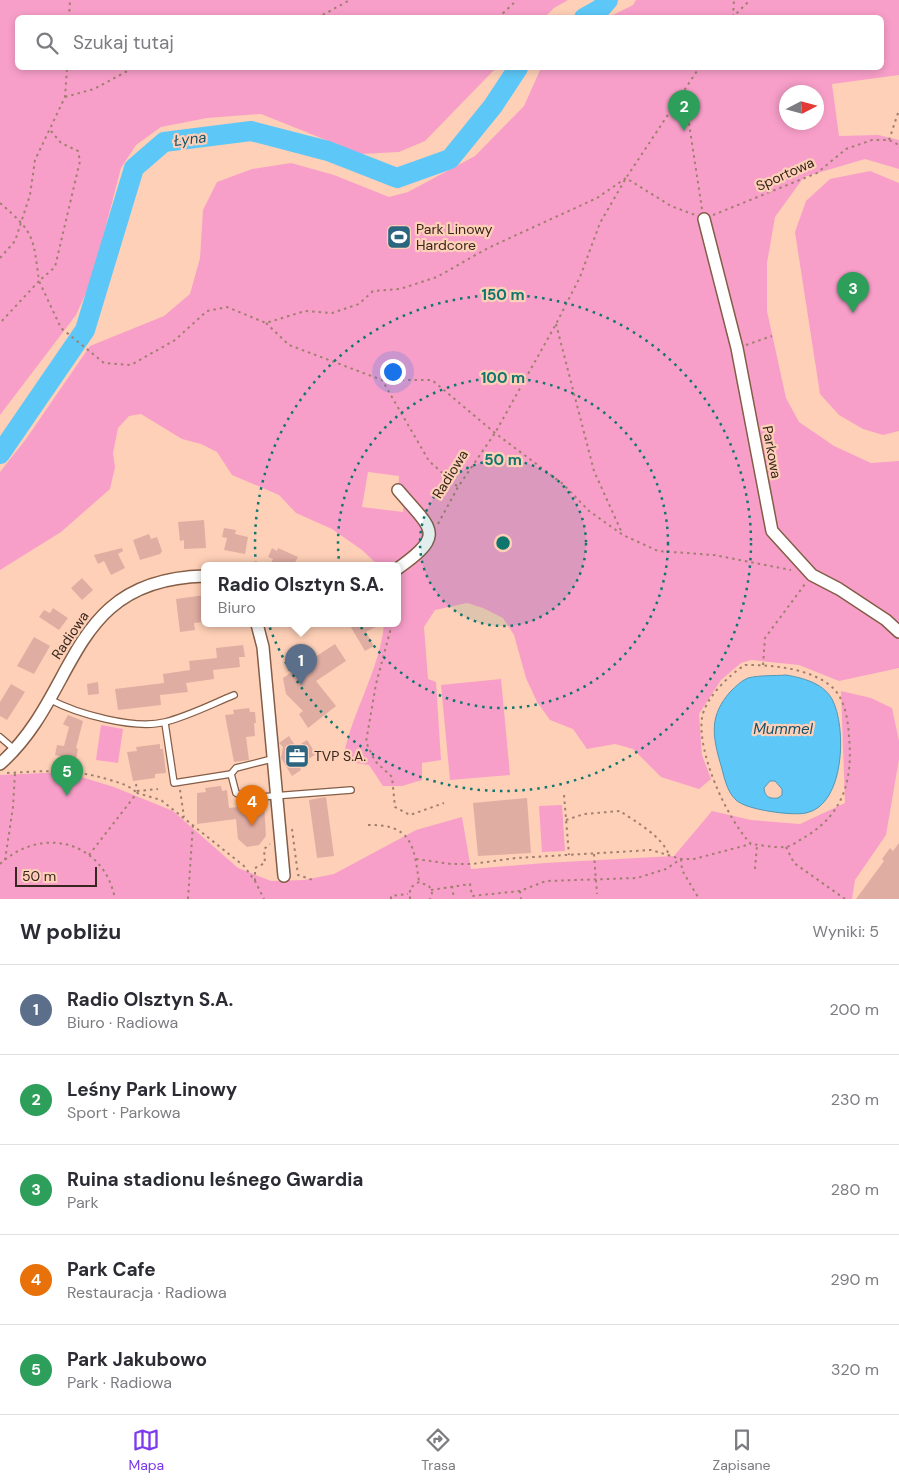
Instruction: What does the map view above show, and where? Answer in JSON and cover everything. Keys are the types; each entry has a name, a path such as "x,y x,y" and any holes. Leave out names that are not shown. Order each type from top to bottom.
{"street":[{"name":"Parkowa","path":"704,219 737,348 772,531 812,575 839,589 886,620 899,632"},
{"path":"398,490 429,526 431,536 427,545 401,566"},
{"name":"Radiowa","path":"0,764 16,750 49,698 74,652 98,618 136,590 166,579 201,576"},
{"path":"258,627 263,647 284,876"}],"lane":[{"path":"49,698 97,718 149,724 165,723 234,695"},
{"path":"165,723 174,783 231,774 236,768 272,759"},
{"path":"0,736 16,750"},
{"path":"231,774 236,793 246,798 276,794 351,790"}],"path":[{"path":"69,15 70,0"},
{"path":"322,15 350,0"},
{"path":"501,15 517,0"},
{"path":"733,15 734,0"},
{"path":"735,15 750,0"},
{"path":"0,258 15,241 30,196 36,160 66,97 67,70"},
{"path":"66,97 94,89 129,70"},
{"name":"Radiowa","path":"431,536 458,487 495,433 556,324 580,277 600,223 626,178 698,70"},
{"path":"684,91 704,219"},
{"path":"899,110 889,140 899,145"},
{"path":"0,323 39,281 55,267 80,161 78,151 61,143 51,131"},
{"name":"Sportowa","path":"704,219 735,204 817,173 846,149 872,140 889,140"},
{"path":"266,323 305,311 332,313 359,304 373,291 400,289 437,277 488,248 597,198 626,178 671,206 704,219"},
{"path":"0,203 21,221 32,240 39,281 61,328 104,363 131,365 175,340 207,311 227,307 266,323 289,345 382,380 432,380 495,433 564,484 588,510 623,536 658,551 714,554 812,575 764,638 763,665"},
{"path":"556,324 594,471 623,536"},
{"path":"737,348 772,336"},
{"path":"382,380 429,461 458,487"},
{"path":"391,627 376,684 366,742 375,761 392,777 395,807 410,814 444,803"},
{"path":"416,859 451,864 472,864 651,850 681,859 694,859 751,844 786,848 820,828 840,802 848,784 851,759 847,714 832,688 804,672 763,665 745,666 730,674 714,695 702,717 704,748 718,787 739,832 751,844"},
{"path":"0,774 66,770 86,773 131,787 137,792 161,800 244,866 255,881 264,899"},
{"path":"4,860 15,773"},
{"path":"89,855 137,792 136,784"},
{"path":"180,787 184,817"},
{"path":"137,792 158,789"},
{"path":"564,795 569,855"},
{"path":"566,820 584,814 620,811 654,837 666,848 669,855"},
{"path":"291,822 298,875 313,880"},
{"path":"188,899 193,824"},
{"path":"368,825 384,825 400,832 411,842 416,859 419,882"},
{"path":"0,864 27,846 48,842 70,845 89,855 104,870 110,880 115,899"},
{"path":"261,843 266,847"},
{"path":"266,847 273,844"},
{"path":"755,869 758,845"},
{"path":"255,881 255,868 265,864 266,847"},
{"path":"786,848 794,863 846,899"},
{"path":"594,853 597,894"},
{"path":"431,890 470,884 472,896 520,891 546,881 636,878 674,866 681,859"},
{"path":"681,859 682,870 699,899"},
{"path":"410,899 409,894 412,885 419,882 426,884 431,890 430,899"},
{"path":"452,886 454,899"},
{"path":"520,891 520,899"},
{"path":"391,899 391,896 409,894"}],"shaded area":[{"path":"0,0 568,0 554,8 547,15 15,15 15,70 494,70 425,141 399,152 361,154 261,114 207,118 161,127 136,145 121,168 92,279 76,315 0,415"},
{"path":"636,0 899,0 899,75 832,84 839,136 878,135 899,140 899,169 865,159 804,177 775,217 767,263 767,311 786,398 799,422 834,446 871,463 899,461 899,668 839,681 799,665 751,660 741,663 721,680 699,714 702,755 711,779 699,789 661,777 633,749 615,744 587,749 573,729 550,720 537,702 526,678 514,635 503,618 483,608 467,603 435,610 424,627 428,679 436,682 441,760 422,763 422,780 402,786 383,786 369,765 349,762 344,754 353,721 372,673 382,641 384,627 401,627 401,562 375,562 362,550 332,529 296,513 279,495 232,475 217,452 201,444 182,439 141,414 129,416 118,428 113,453 115,467 110,489 61,532 0,570 0,472 26,439 90,346 164,316 190,294 200,258 203,210 217,182 252,169 291,163 334,175 389,197 408,192 475,156 524,106 540,70 884,70 884,15 613,15 633,5","holes":["368,472 399,476 398,496 404,503 403,512 362,507"]},
{"path":"870,171 899,183 899,431 883,435 863,429 839,415 820,394 795,232 806,201 830,179"},
{"path":"501,679 510,775 450,780 441,685"},
{"path":"841,691 871,698 892,708 899,741 899,759 886,835 855,880 852,899 0,899 0,775 65,772 114,787 173,811 238,868 271,881 304,880 334,874 416,830 462,817 471,869 674,856 712,811 751,820 800,824 845,803"},
{"path":"101,725 123,729 118,763 96,760"},
{"path":"562,805 565,851 542,852 539,806"}],"water":[{"name":"Mummel","path":"786,675 818,685 828,693 837,712 840,728 839,764 829,796 819,807 800,814 749,807 736,800 726,782 714,734 714,725 719,709 730,692 741,682 748,678","holes":["770,781 775,781 782,789 782,795 778,798 770,798 765,794 764,788"]}],"building":[{"path":"204,520 206,548 184,549 184,540 180,541 178,522"},
{"path":"224,528 236,530 235,534 248,537 245,554 224,550 227,538 222,537"},
{"path":"149,534 151,539 157,537 162,551 160,554 140,560 133,540"},
{"path":"122,548 123,551 118,554 125,568 111,575 104,561 98,564 94,555"},
{"path":"272,548 277,551 278,548 298,557 295,562 272,562 273,559 268,557"},
{"path":"82,578 93,590 82,600 71,588"},
{"path":"201,596 201,622 194,623 195,630 180,632 176,599"},
{"path":"53,608 68,618 59,630 39,617 44,610 50,613"},
{"path":"351,627 375,627 366,632 374,646 365,651"},
{"path":"34,637 50,646 34,674 17,666"},
{"path":"335,644 346,661 316,681 336,706 308,728 299,714 303,711 286,694 283,678"},
{"path":"243,645 245,657 239,657 240,667 213,670 214,679 186,683 188,692 160,695 161,705 118,710 115,689 164,683 163,674 190,670 189,661 217,658 216,648"},
{"path":"98,682 99,694 88,695 87,684"},
{"path":"11,684 25,692 7,720 0,716 0,702"},
{"path":"249,708 250,712 255,712 256,723 254,723 255,736 246,737 249,760 234,762 225,715 234,714 233,710"},
{"path":"68,715 83,721 76,748 78,749 76,759 55,755 57,745 64,746 69,727 63,724"},
{"name":"TVP S.A.","path":"289,736 296,747 307,740 316,754 299,765 301,770 292,776 281,758 283,747 279,743"},
{"path":"160,744 160,749 163,749 166,773 155,774 155,778 133,781 127,752 137,751 136,747"},
{"path":"221,786 222,791 227,790 229,808 264,804 266,836 259,845 247,847 238,839 236,819 197,824 197,793 206,792 205,788"},
{"path":"326,797 334,856 317,858 309,800"},
{"path":"527,798 531,853 478,856 473,803"},
{"path":"899,843 899,899 856,899 884,861 882,859 890,848 893,851"}],"waterway":[{"name":"Łyna","path":"589,15 600,9 608,0"},
{"name":"Łyna","path":"0,454 85,330 134,168 164,142 251,131 328,151 397,178 450,159 493,106 517,70"}],"place":[{"name":"Leśny Park Linowy","path":"684,131"},
{"name":"Park Linowy Hardcore","path":"399,237"},
{"name":"Ruina stadionu leśnego Gwardia","path":"853,313"},
{"name":"Radio Olsztyn S.A.","path":"301,685"},
{"name":"TVP S.A.","path":"297,756"},
{"name":"Park Jakubowo","path":"67,796"},
{"name":"Park Cafe","path":"252,826"}]}
